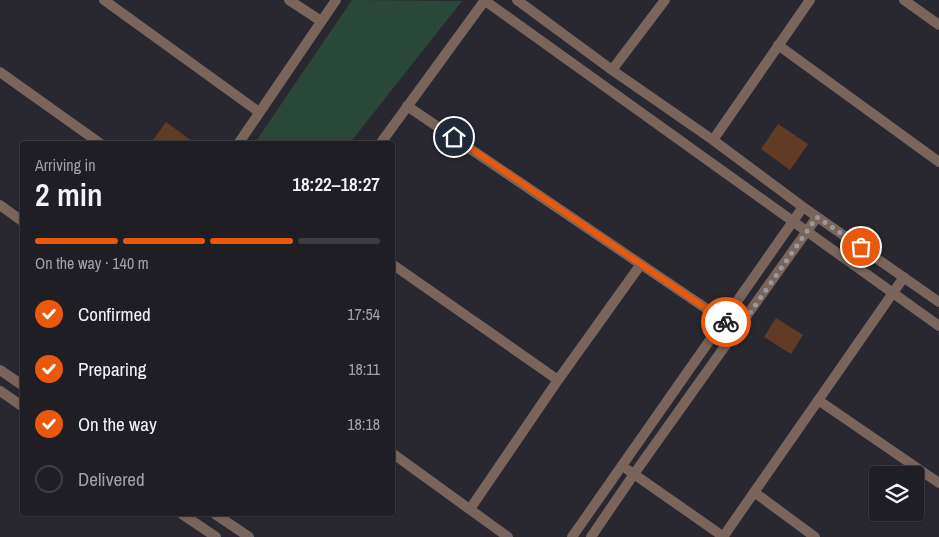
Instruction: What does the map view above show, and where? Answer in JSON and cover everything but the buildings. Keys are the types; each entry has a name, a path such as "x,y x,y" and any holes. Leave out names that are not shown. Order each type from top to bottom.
{"street":[{"path":"104,0 259,112"},
{"path":"289,0 320,21"},
{"path":"240,141 336,0"},
{"path":"382,141 484,0 939,326"},
{"path":"516,0 713,140 817,217 939,302"},
{"path":"612,70 665,0"},
{"path":"713,140 810,0"},
{"path":"904,0 939,25"},
{"path":"778,45 939,162"},
{"path":"0,72 98,141"},
{"path":"407,106 738,330"},
{"path":"0,205 20,220"},
{"path":"572,537 803,207"},
{"path":"591,537 817,217"},
{"path":"470,509 558,380 641,264"},
{"path":"395,266 558,380"},
{"path":"622,465 724,537 904,277"},
{"path":"0,370 20,384"},
{"path":"0,391 20,405"},
{"path":"818,400 939,483"},
{"path":"395,454 508,537"},
{"path":"754,492 815,537"},
{"path":"185,516 216,537"},
{"path":"218,516 249,537"}],"green space":[{"path":"352,0 462,1 351,141 256,141"}],"way so far":[{"path":"726,322 738,330 817,217 861,247"}],"route":[{"path":"454,137 726,322"}]}
